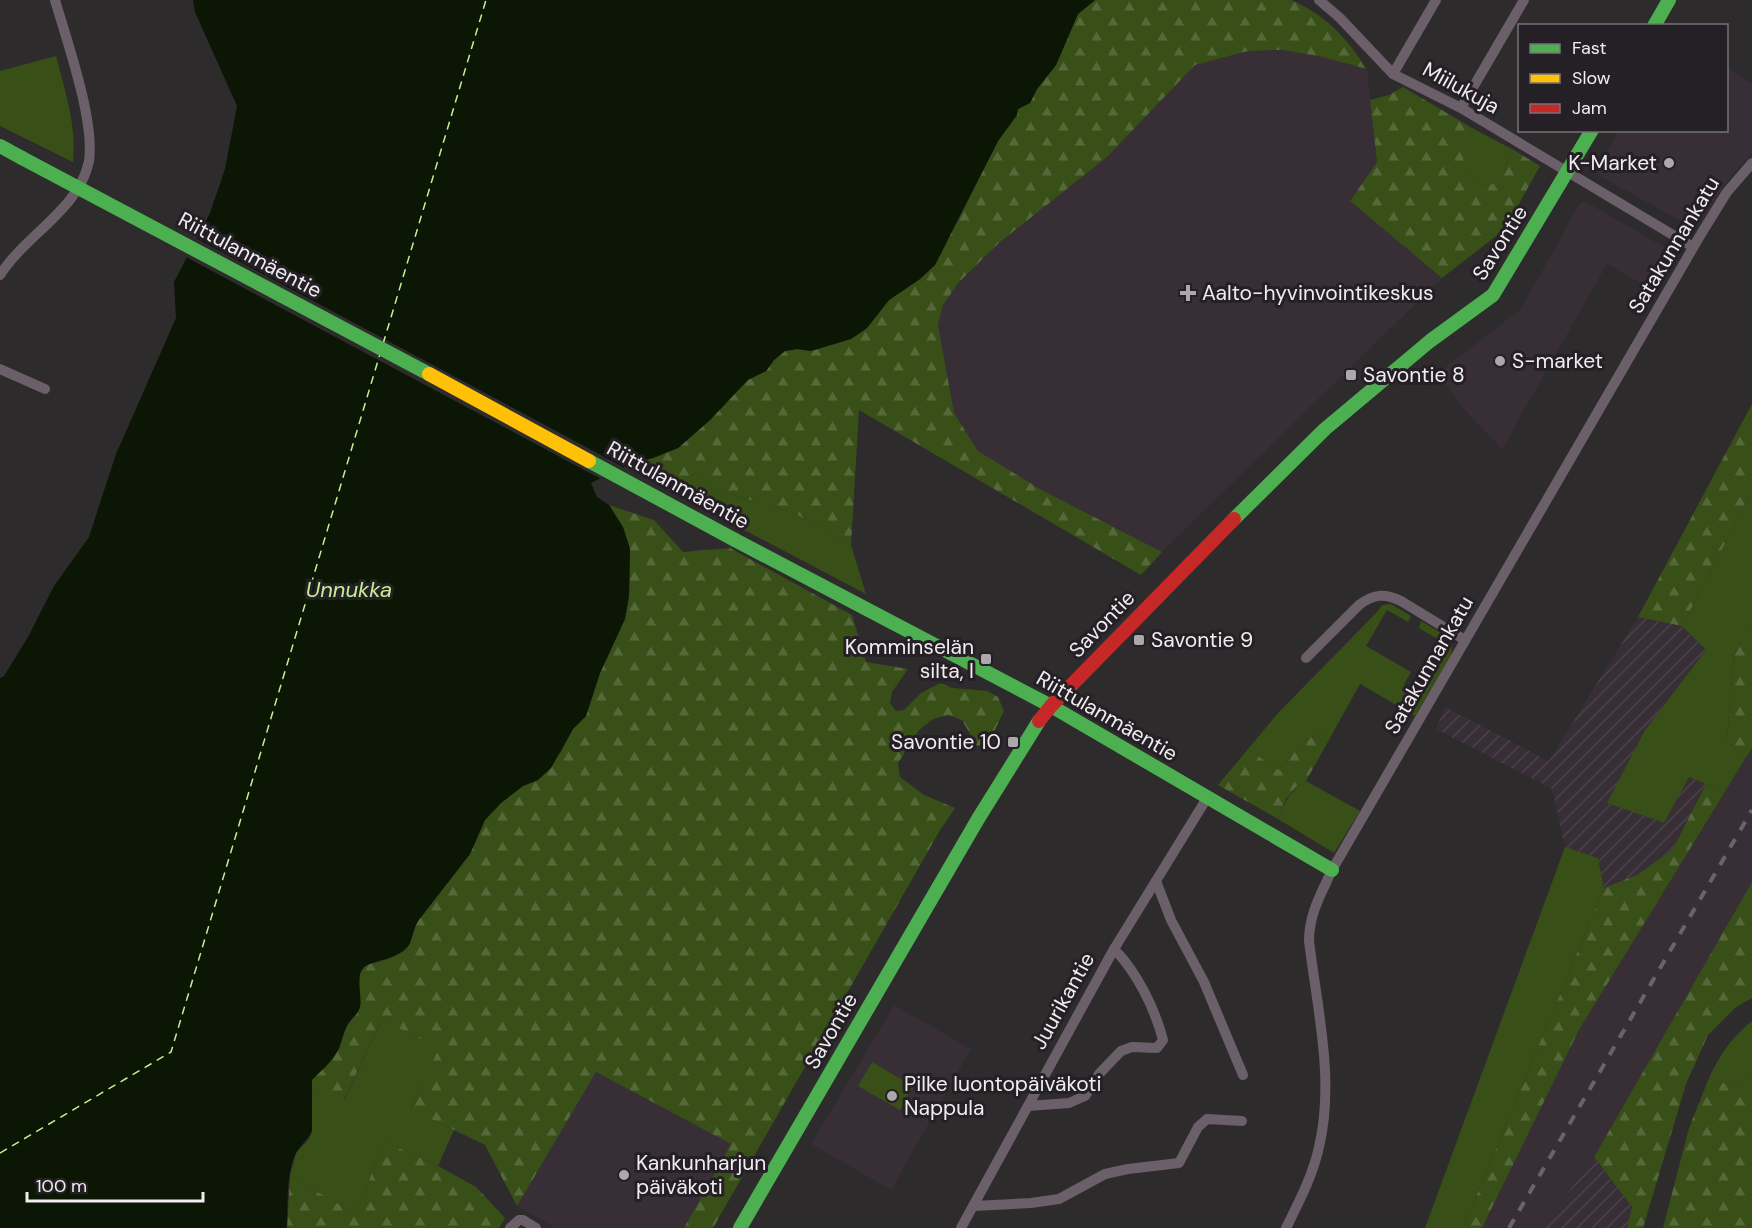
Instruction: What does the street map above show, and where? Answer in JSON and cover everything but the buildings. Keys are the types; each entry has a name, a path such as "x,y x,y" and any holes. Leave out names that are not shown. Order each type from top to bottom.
{"street":[{"path":"0,275 17,253 67,203 81,185 89,161 89,137 83,101 55,0"},
{"path":"1393,74 1436,0"},
{"path":"1461,108 1524,0"},
{"path":"1655,24 1669,0"},
{"name":"Miilukuja","path":"1323,1 1393,74 1461,108 1693,247"},
{"name":"Savontie","path":"740,1228 1034,727 1051,706 1198,555 1325,429 1430,341 1493,295 1591,132"},
{"name":"Riittulanmäentie","path":"0,146 491,407 735,540 1051,706 1332,870"},
{"name":"Satakunnankatu","path":"1286,1228 1303,1193 1319,1147 1324,1107 1324,1063 1309,941 1309,926 1313,909 1332,870 1693,247 1727,192 1752,163"},
{"path":"0,369 45,389"},
{"path":"1305,658 1365,600 1382,595 1392,596 1465,640"},
{"name":"Juurikantie","path":"961,1228 1114,949 1207,798"},
{"path":"1156,880 1171,920 1204,982 1243,1075"},
{"path":"1028,1106 1070,1103 1085,1096 1099,1074 1121,1051 1132,1047 1157,1048 1163,1040 1160,1027 1148,1001 1132,972 1114,949"},
{"path":"974,1206 1059,1199 1105,1174 1179,1163 1198,1127 1207,1119 1242,1121"},
{"path":"510,1228 515,1221 523,1220 537,1228"}],"shaded area":[{"name":"Aalto-hyvinvointikeskus","path":"1282,50 1318,56 1367,69 1377,162 1350,201 1442,278 1162,552 1040,489 978,451 954,414 938,325 943,305 959,282 999,243 1107,157 1195,65 1248,51"},
{"path":"1728,69 1752,83 1752,153 1727,181 1697,228 1693,228 1600,176 1598,168 1617,132 1728,132"},
{"path":"1583,202 1675,253 1654,291 1607,264 1502,449 1462,407 1438,373 1521,309 1580,203"},
{"path":"1638,617 1682,626 1706,650 1645,730 1689,777 1706,784 1673,849 1637,875 1604,888 1598,858 1565,847 1552,789 1436,729 1445,707 1549,761"},
{"path":"1752,748 1752,882 1594,1157 1542,1228 1482,1228 1579,1030"},
{"name":"Pilke luontopäiväkoti Nappula","path":"894,1005 971,1049 891,1190 811,1144"},
{"name":"Kankunharjun päiväkoti","path":"595,1071 731,1144 684,1228 555,1228 517,1206"},
{"path":"1594,1157 1632,1207 1627,1228 1542,1228"}],"green space":[{"path":"1095,0 1291,0 1315,13 1334,28 1367,69 1318,56 1282,50 1248,51 1195,65 1107,157 999,243 959,282 943,305 938,325 954,413 978,451 1040,489 1162,552 1141,575 859,410 851,545 792,512 712,489 699,471 668,490 629,464 678,448 710,420 748,379 766,371 785,351 797,349 811,351 851,339 867,328 889,300 920,279 935,265 998,141 1017,115 1018,109 1030,103 1037,89 1056,65 1078,14"},
{"path":"56,56 72,122 73,162 0,126 0,71"},
{"path":"1403,87 1472,128 1461,147 1466,172 1481,186 1500,183 1512,149 1540,166 1505,229 1442,278 1350,201 1377,162 1370,100 1389,95"},
{"path":"1472,128 1512,149 1500,184 1481,186 1466,172 1460,147"},
{"path":"1752,404 1752,492 1682,626 1638,617"},
{"path":"699,471 712,489 792,512 851,545 866,594 668,490"},
{"path":"1752,492 1752,622 1734,655 1727,740 1745,759 1723,795 1689,777 1664,823 1607,803 1645,730 1706,650 1682,626"},
{"path":"609,505 654,520 683,552 730,548 852,615 866,662 908,669 892,692 890,703 896,711 904,710 921,693 940,683 953,688 987,691 998,697 1004,711 988,744 977,746 962,720 948,715 933,719 919,730 898,763 900,777 924,795 955,808 939,832 713,1228 684,1228 731,1144 596,1072 517,1206 485,1145 411,1109 439,1048 382,1020 343,1101 311,1093 312,1080 339,1049 347,1025 358,1012 360,973 363,967 396,956 407,948 418,921 470,854 485,820 501,803 523,786 538,780 561,752 573,729 586,716 600,673 625,619 629,596 630,549 623,527"},
{"path":"1391,604 1411,616 1408,622 1387,610 1366,646 1411,672 1404,684 1421,694 1449,646 1419,628 1421,621 1448,637 1452,643 1451,655 1415,716 1360,684 1335,729 1306,739 1279,770 1248,749 1278,713 1382,605"},
{"path":"1752,622 1752,748 1745,759 1727,740 1734,655"},
{"path":"1335,729 1306,781 1295,788 1286,799 1278,819 1218,785 1248,749 1279,770 1306,739"},
{"path":"1306,781 1360,811 1334,853 1278,819 1289,797"},
{"path":"1706,784 1723,795 1579,1030 1482,1228 1463,1228 1604,888 1637,875 1673,849"},
{"path":"1565,847 1598,858 1604,888 1463,1228 1425,1228"},
{"path":"1752,882 1752,998 1736,1007 1708,1035 1686,1084 1643,1228 1627,1228 1632,1207 1594,1157"},
{"path":"382,1020 440,1048 411,1108 454,1130 438,1166 384,1141 356,1214 290,1176 296,1153 309,1139 312,1131 311,1093 344,1100"},
{"path":"1752,1021 1752,1069 1736,1087 1709,1078 1727,1046"},
{"path":"872,1062 913,1086 900,1110 858,1086"},
{"path":"1752,1069 1752,1228 1663,1228 1689,1128 1709,1078 1736,1087"},
{"path":"384,1141 476,1187 505,1218 499,1228 287,1228 290,1176 356,1214"}],"water":[{"name":"Unnukka","path":"193,0 1095,0 1078,14 1056,65 1037,89 1030,103 1018,109 1017,115 998,141 935,265 920,279 889,300 867,328 851,339 811,351 797,349 785,351 766,371 748,380 710,420 678,448 629,464 591,483 597,497 609,505 623,527 630,549 629,596 625,619 600,673 586,716 573,729 551,768 538,780 523,786 501,803 485,820 470,854 418,921 407,947 392,957 369,964 361,972 359,1010 344,1031 334,1057 312,1080 312,1131 293,1161 288,1190 287,1228 0,1228 0,678 4,676 28,637 54,586 89,537 116,454 176,318 174,282 210,213 225,169 237,106 195,12"}],"pier":[{"path":"194,237 627,469 603,480 184,256"}],"ferry route":[{"path":"383,344 486,0"},
{"path":"0,1153 171,1052 380,354"}],"railway":[{"path":"1509,1228 1752,810"}],"traffic: fast":[{"path":"1655,24 1669,0"},
{"path":"1234,519 1325,429 1430,341 1493,295 1591,132"},
{"path":"0,146 22,158"},
{"path":"22,158 429,374"},
{"path":"589,461 735,540"},
{"path":"735,540 1051,706 1332,870"},
{"path":"740,1228 978,819 1039,721"}],"traffic: jam":[{"path":"1039,721 1234,519"}],"traffic: slow":[{"path":"429,374 589,461"}],"place":[{"name":"K-Market","path":"1669,163"},
{"name":"Aalto-hyvinvointikeskus","path":"1188,293"},
{"name":"S-market","path":"1500,361"},
{"name":"Savontie 8","path":"1351,375"},
{"name":"Savontie 9","path":"1139,640"},
{"name":"Komminselän silta, I","path":"986,659"},
{"name":"Savontie 10","path":"1013,742"},
{"name":"Pilke luontopäiväkoti Nappula","path":"892,1096"},
{"name":"Kankunharjun päiväkoti","path":"624,1175"}]}
